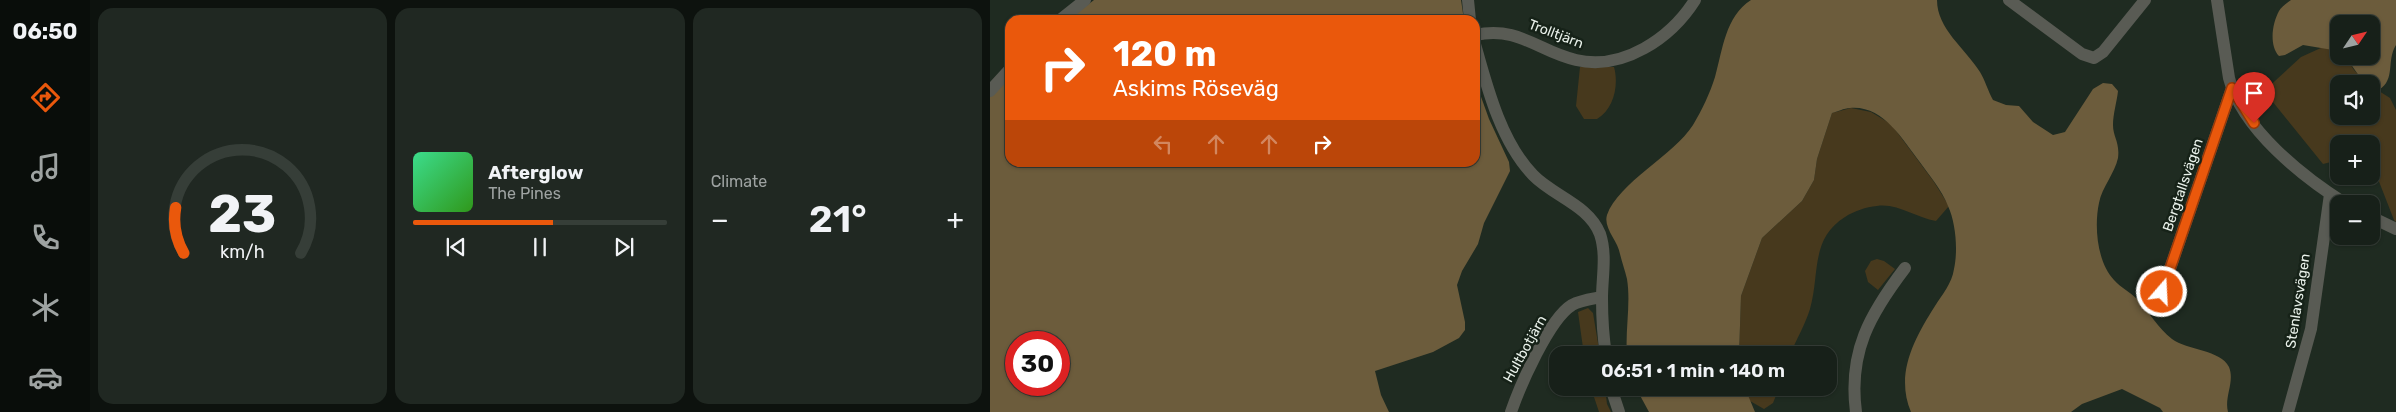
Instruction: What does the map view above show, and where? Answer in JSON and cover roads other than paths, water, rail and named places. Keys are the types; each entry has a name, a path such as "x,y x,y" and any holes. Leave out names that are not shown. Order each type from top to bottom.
{"street":[{"path":"1066,15 1085,0"},
{"path":"1468,0 1470,15"},
{"name":"Trolltjärn","path":"1480,34 1503,32 1576,60 1608,61 1642,50 1660,39 1680,22 1695,0"},
{"path":"2009,0 2082,54 2094,58 2102,52 2144,0"},
{"path":"2217,0 2232,88 2243,108 2270,142 2299,170 2330,194"},
{"path":"1480,62 1489,93 1523,163 1545,186 1579,208 1594,223 1602,243 1604,258 1602,297 1605,346"},
{"path":"990,91 1005,74"},
{"name":"Bergtallsvägen","path":"2162,292 2232,88"},
{"name":"Stenlavsvägen","path":"2288,412 2311,330 2330,194"},
{"path":"2380,221 2396,228"},
{"path":"1856,412 1856,364 1864,333 1882,298 1905,268"},
{"name":"Hultbotjärn","path":"1511,412 1525,377 1556,321 1572,306 1602,297"},
{"path":"1614,396 1619,412"}]}
